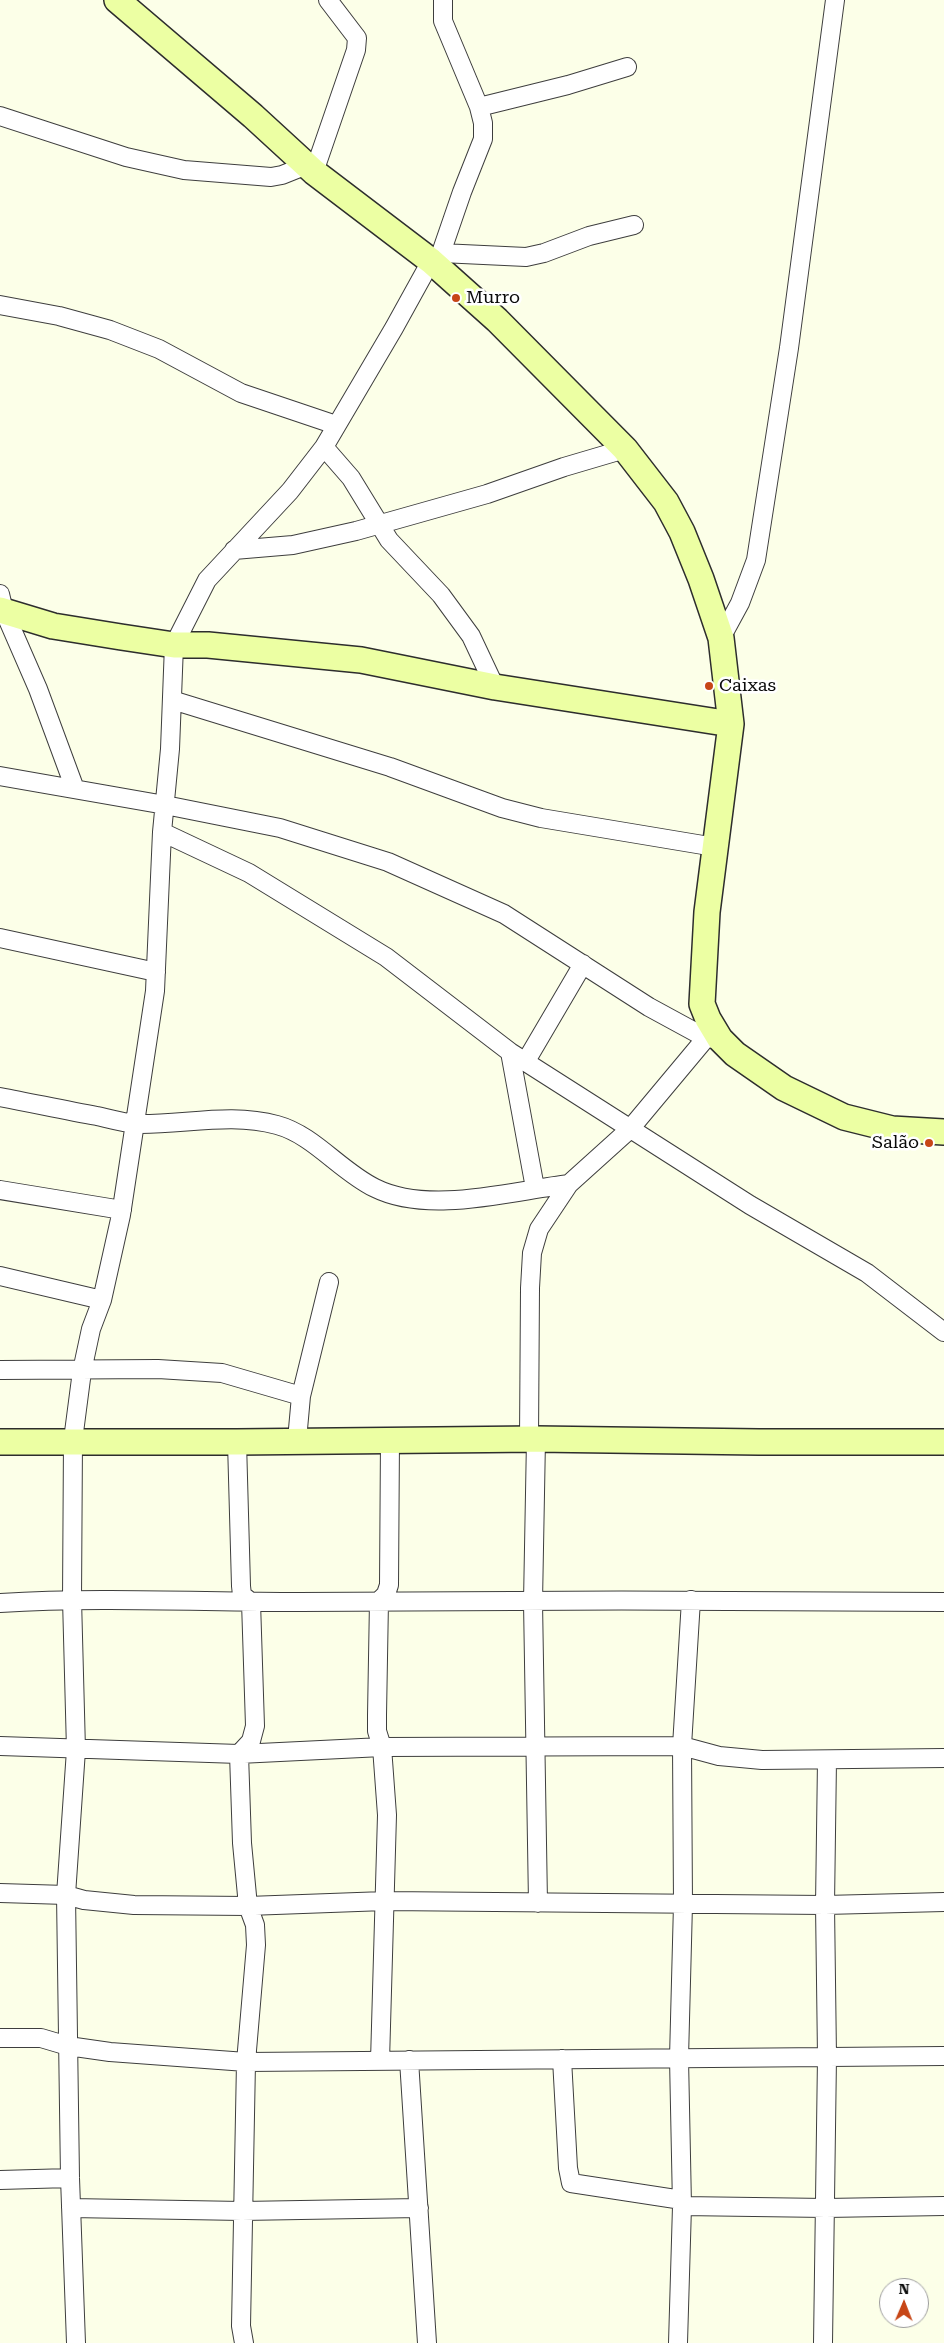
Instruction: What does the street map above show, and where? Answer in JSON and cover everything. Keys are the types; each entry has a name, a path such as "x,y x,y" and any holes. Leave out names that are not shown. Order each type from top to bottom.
{"street":[{"path":"117,0 253,116 311,169 436,257 625,449 666,502 682,532 702,579 721,638 731,724 707,912 702,1004 713,1038"},
{"path":"311,169 356,50 356,38 328,0"},
{"path":"76,2343 70,2178 66,1895 76,1750 72,1599 73,1440 82,1371 91,1329 102,1300 122,1210 136,1124 156,972 162,832 172,700 174,644 207,580 290,491 324,447 436,257 483,139 483,123 479,107 443,21 443,0"},
{"path":"721,638 740,603 756,560 789,348 830,3"},
{"path":"479,107 568,85 627,67"},
{"path":"0,116 126,157 184,170 271,177 311,169"},
{"path":"436,257 526,258 589,236 634,225"},
{"path":"0,305 59,316 110,330 159,349 241,393 336,426"},
{"path":"324,447 352,478 400,553 441,595 471,636 495,687"},
{"path":"234,550 293,545 380,524 487,494 564,467 625,449"},
{"path":"1,605 53,626 174,644 208,645 361,660 495,687 731,724"},
{"path":"1,605 38,689 75,789"},
{"path":"172,700 390,767 502,808 542,818 715,847"},
{"path":"0,776 165,805 280,828 388,862 504,914 649,1007 713,1038 784,1088 844,1117 892,1129 944,1132"},
{"path":"162,832 248,873 386,957 510,1052 750,1205 867,1273 944,1332"},
{"path":"0,938 156,972"},
{"path":"526,1061 583,964"},
{"path":"538,1903 533,1602 532,1253 538,1229 569,1184 630,1129 713,1038"},
{"path":"510,1052 535,1188"},
{"path":"0,1097 136,1124 201,1120 247,1120 276,1125 296,1132 374,1188 398,1197 426,1200 474,1197 569,1184"},
{"path":"0,1190 122,1210"},
{"path":"0,1276 102,1300"},
{"path":"297,1440 302,1396 330,1282"},
{"path":"0,1370 82,1371 158,1369 222,1373 302,1396"},
{"path":"380,2061 387,1815 382,1747 377,1731 377,1715 379,1601 386,1594 389,1585 390,1439"},
{"path":"0,1442 73,1440 237,1442 533,1439 944,1442"},
{"path":"237,1442 241,1586 242,1595 251,1602"},
{"path":"0,1603 72,1599 251,1602 691,1600 944,1602"},
{"path":"678,2343 682,2203 679,2058 683,1904 682,1746 691,1600"},
{"path":"244,2343 241,2326 246,2062 256,1945 255,1925 248,1906 242,1843 239,1754 251,1741 255,1726 251,1602"},
{"path":"0,1746 239,1754 382,1747 682,1746 719,1756 762,1760 944,1758"},
{"path":"823,2343 826,2208 825,1905 827,1760"},
{"path":"0,1893 66,1895 84,1900 134,1905 248,1906 385,1902 825,1905 944,1902"},
{"path":"0,2038 41,2038 68,2046 110,2052 246,2062 944,2056"},
{"path":"562,2059 568,2168 571,2183 682,2203 826,2208 944,2206"},
{"path":"408,2060 420,2208 427,2343"},
{"path":"0,2180 70,2178"},
{"path":"71,2208 242,2211 420,2208"}],"place":[{"name":"Murro","path":"456,298"},
{"name":"Caixas","path":"709,686"},
{"name":"Salão","path":"929,1143"}]}
